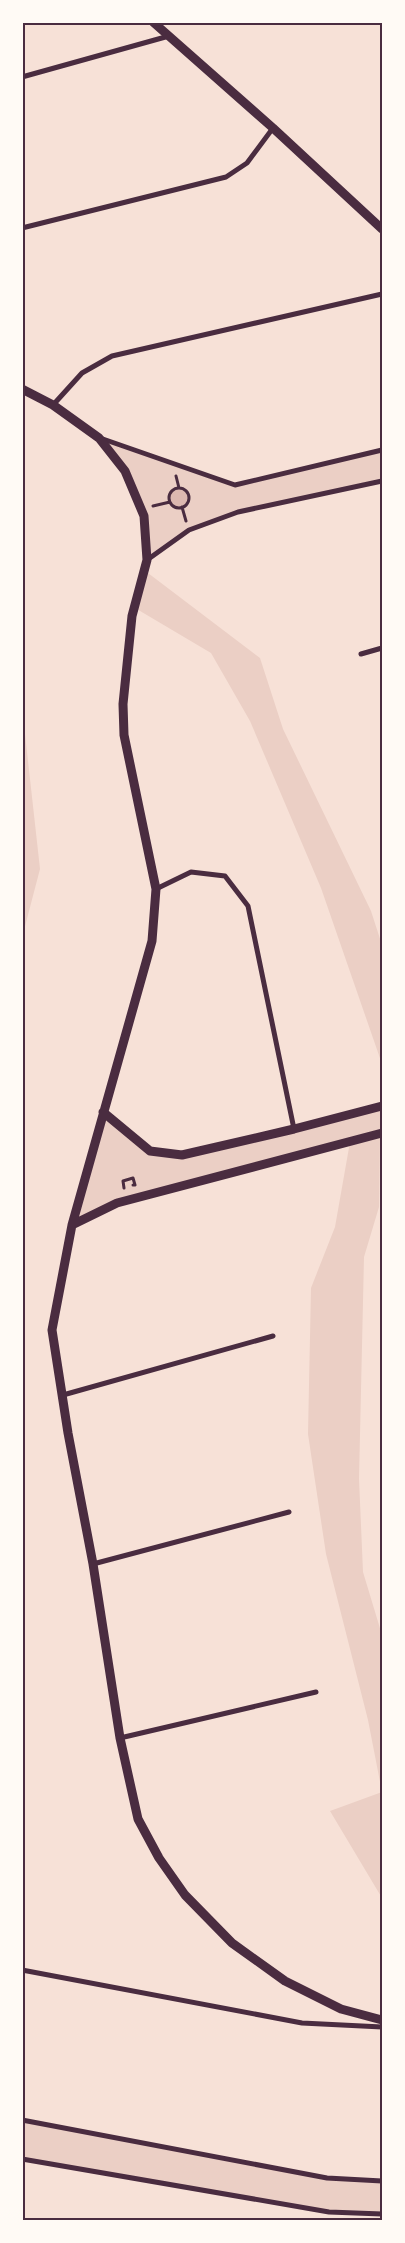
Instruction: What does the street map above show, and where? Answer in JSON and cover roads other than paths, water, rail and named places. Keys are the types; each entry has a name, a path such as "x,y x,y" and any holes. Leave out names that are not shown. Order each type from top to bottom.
{"street":[{"path":"153,22 273,128 382,229"},
{"path":"22,77 169,36"},
{"path":"22,228 226,177 248,163 273,128"},
{"path":"53,405 82,373 112,356 382,294"},
{"path":"22,388 53,405 99,438 125,471 144,516 147,560 132,616 123,720 124,735 156,889 152,941 72,1226 52,1330 93,1564 120,1738 138,1819 159,1858 185,1895 232,1943 285,1982 341,2009 382,2020"},
{"path":"99,438 235,485 382,450"},
{"path":"147,560 189,530 238,512 382,481"},
{"path":"360,654 382,648"},
{"path":"156,889 191,872 225,876 248,906 294,1130"},
{"path":"103,1112 150,1150 182,1155 294,1130 382,1106"},
{"path":"72,1226 117,1203 382,1133"},
{"path":"63,1395 273,1336"},
{"path":"93,1564 289,1512"},
{"path":"120,1738 316,1692"},
{"path":"22,1970 302,2023 382,2027"},
{"path":"22,2120 327,2178 382,2181"},
{"path":"22,2158 329,2212 382,2214"}]}
